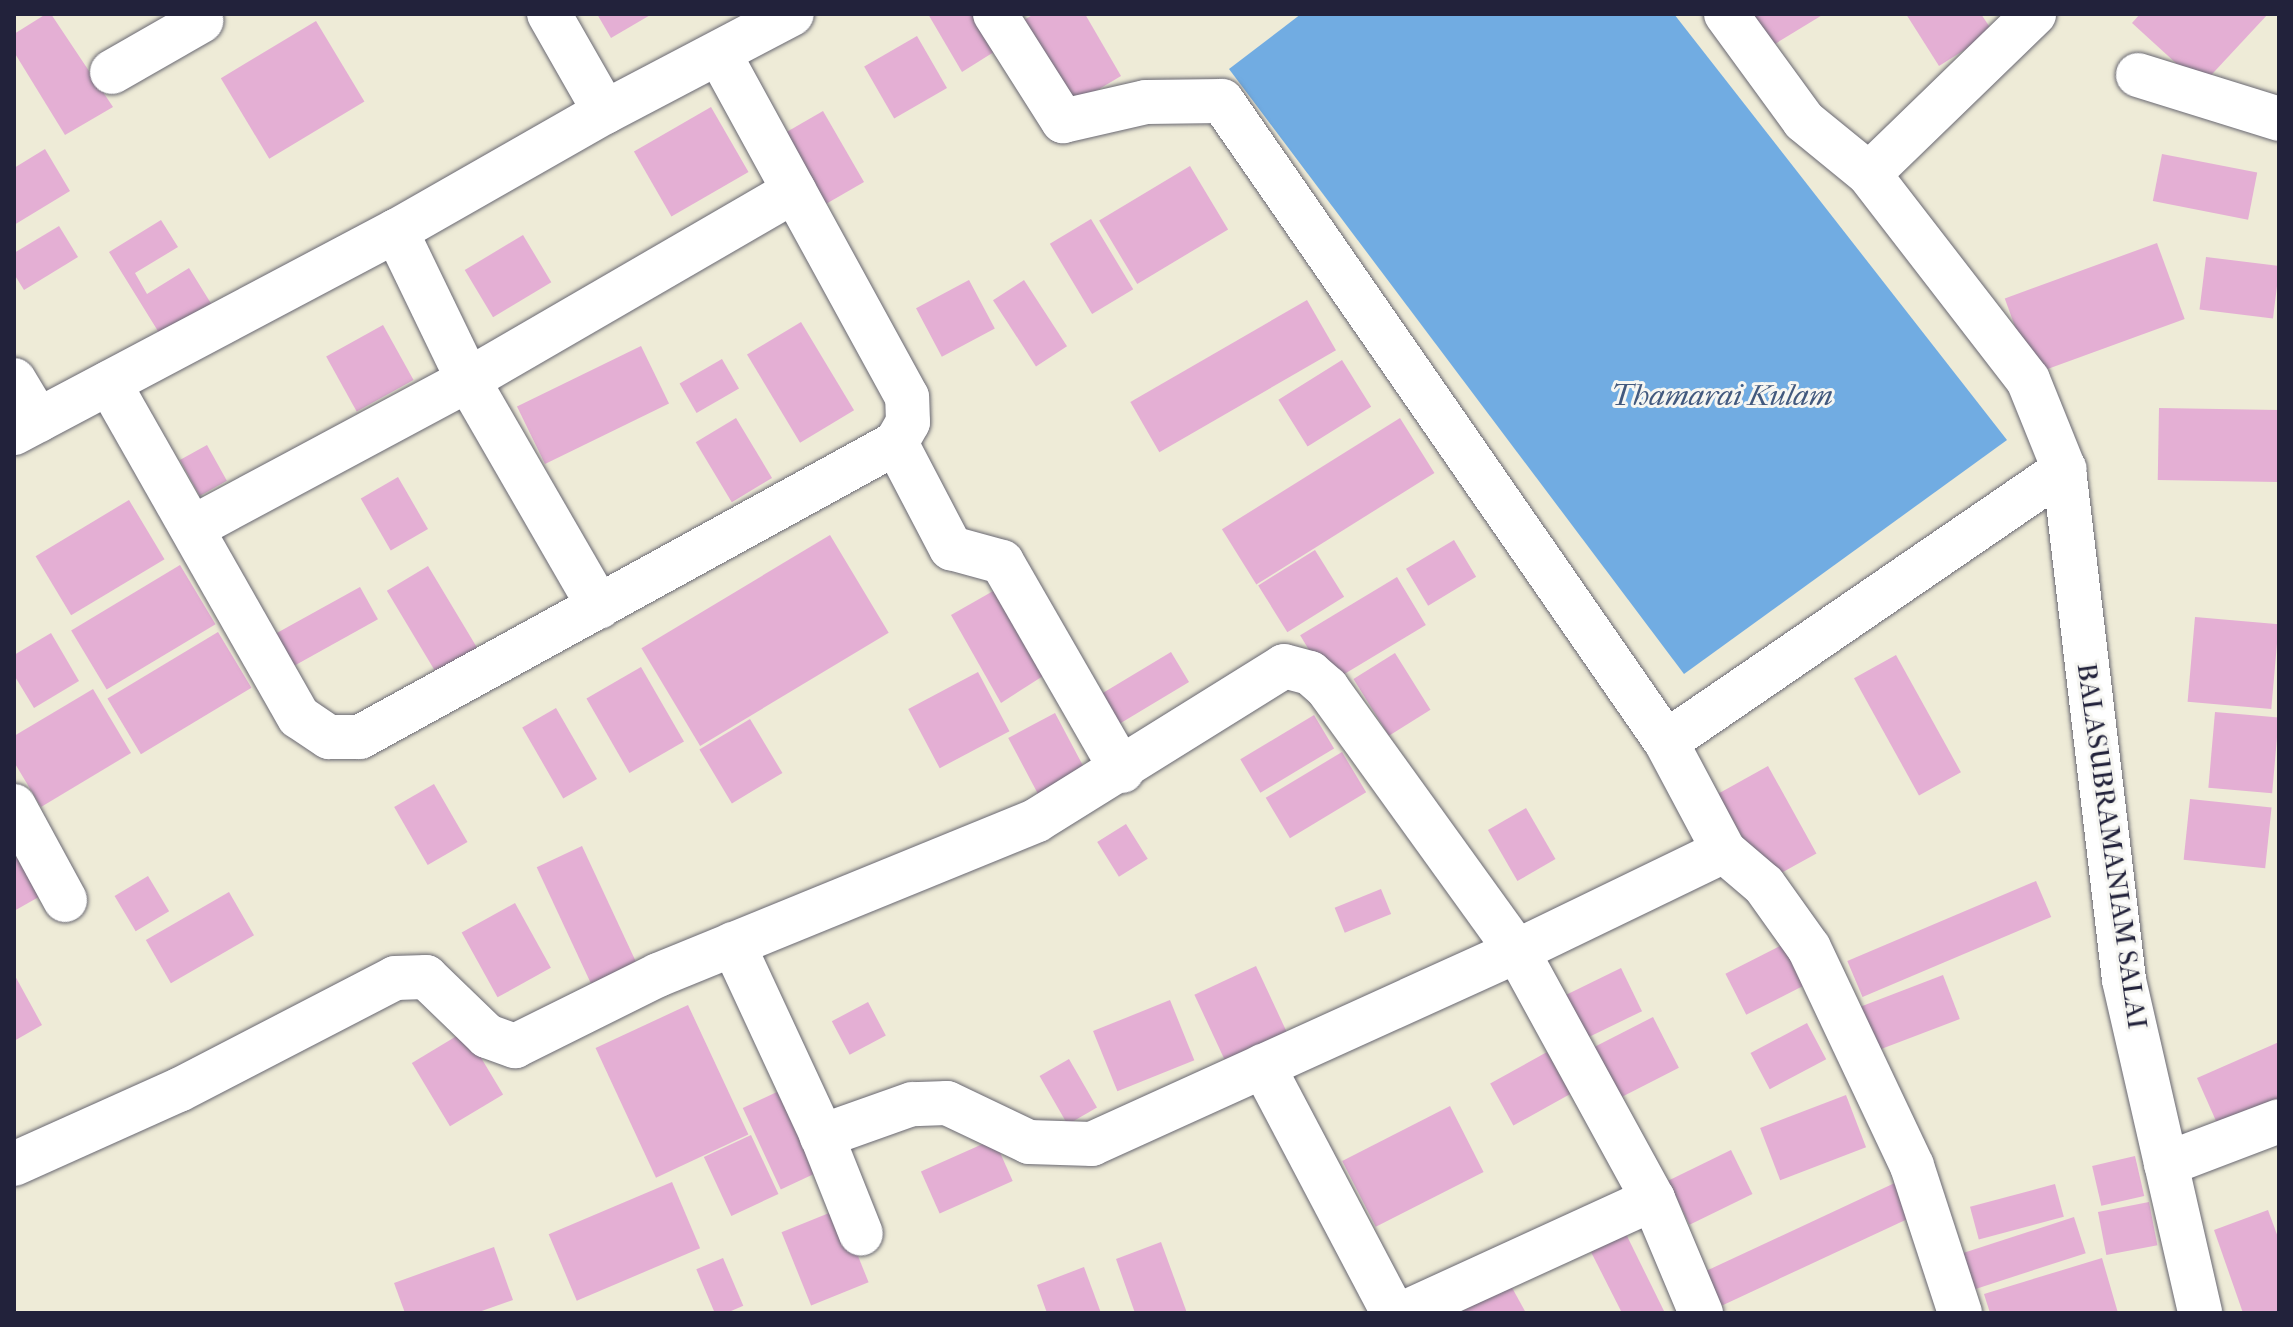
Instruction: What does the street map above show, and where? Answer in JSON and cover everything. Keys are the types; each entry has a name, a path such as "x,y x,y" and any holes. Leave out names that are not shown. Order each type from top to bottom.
{"street":[{"path":"549,14 605,112"},
{"path":"14,380 26,427 396,231 605,112 720,55 792,14"},
{"path":"995,14 1063,121 1146,102 1222,101 1666,742 1724,851 1764,885 1809,948 1912,1166 1960,1313"},
{"name":"BALASUBRAMANIAM SALAI","path":"1726,14 1804,121 1869,174 2028,380 2064,469 2124,980 2200,1313"},
{"path":"1869,174 2034,14"},
{"path":"112,72 203,16"},
{"path":"109,383 299,717 329,737 360,737 896,443 908,422 907,397 720,55"},
{"path":"2138,75 2279,119"},
{"path":"192,528 468,380 794,191"},
{"path":"396,231 468,380 599,607"},
{"path":"896,443 951,548 1002,562 1122,771"},
{"path":"1666,742 2064,469"},
{"path":"14,1164 179,1090 395,978 426,977 487,1036 515,1046 658,975 1037,820 1122,771 1284,666 1310,673 1327,688 1517,951 1653,1199 1701,1313"},
{"path":"14,806 65,900"},
{"path":"822,1136 912,1104 947,1103 1029,1142 1092,1144 1517,951 1724,851"},
{"path":"733,944 822,1136 861,1234"},
{"path":"1263,1066 1393,1313"},
{"path":"2166,1164 2279,1121"},
{"path":"1404,1313 1653,1199"}],"water":[{"name":"Thamarai Kulam","path":"1301,14 1674,14 2007,440 1684,674 1229,69"}],"building":[{"path":"51,14 113,107 65,135 14,52 14,34"},
{"path":"597,14 652,14 611,38"},
{"path":"928,14 987,14 1005,45 962,72"},
{"path":"1034,14 1085,14 1121,76 1074,104 1024,20"},
{"path":"1750,14 1824,14 1770,47"},
{"path":"1906,14 1981,14 1993,32 1939,66"},
{"path":"2140,14 2268,14 2201,86 2132,23"},
{"path":"316,21 364,102 269,159 221,78"},
{"path":"917,36 947,88 894,118 864,66"},
{"path":"711,107 748,172 671,216 634,152"},
{"path":"823,111 864,182 810,213 769,142"},
{"path":"45,149 70,191 14,225 14,168"},
{"path":"2162,154 2257,173 2248,220 2153,201"},
{"path":"1190,166 1228,229 1137,284 1099,221"},
{"path":"1091,219 1133,289 1092,314 1050,244"},
{"path":"161,220 178,247 135,273 147,294 189,268 212,305 161,336 109,252"},
{"path":"59,226 78,257 24,290 14,274 14,253"},
{"path":"523,235 551,282 493,317 465,270"},
{"path":"2157,243 2185,319 2032,375 2005,298"},
{"path":"2206,257 2279,266 2273,319 2200,310"},
{"path":"969,280 995,329 942,357 916,308"},
{"path":"1024,280 1067,346 1036,366 993,300"},
{"path":"1307,300 1336,350 1159,452 1130,402"},
{"path":"801,322 854,410 800,443 747,354"},
{"path":"383,325 414,380 357,412 326,357"},
{"path":"641,346 669,404 545,464 517,406"},
{"path":"722,359 739,388 697,413 680,384"},
{"path":"1342,360 1371,407 1308,446 1278,400"},
{"path":"2159,408 2279,410 2278,482 2158,480"},
{"path":"736,418 772,478 732,502 696,442"},
{"path":"1400,418 1434,473 1256,584 1222,529"},
{"path":"207,445 227,481 200,496 180,460"},
{"path":"398,477 428,529 391,550 361,498"},
{"path":"129,500 165,559 71,615 36,556"},
{"path":"830,535 889,633 700,746 641,648"},
{"path":"1454,540 1476,577 1428,606 1406,569"},
{"path":"1315,550 1344,597 1287,632 1258,586"},
{"path":"180,565 216,624 107,690 71,630"},
{"path":"428,566 481,653 439,678 387,591"},
{"path":"1397,577 1426,625 1329,683 1300,635"},
{"path":"1002,586 1043,676 1001,703 951,615"},
{"path":"360,587 378,619 284,671 266,639"},
{"path":"2195,617 2279,624 2271,709 2188,702"},
{"path":"218,632 251,688 141,754 107,698"},
{"path":"51,633 79,681 34,708 14,675 14,655"},
{"path":"1171,652 1189,682 1119,724 1101,694"},
{"path":"1395,653 1431,710 1389,736 1353,679"},
{"path":"1896,655 1961,772 1919,795 1854,678"},
{"path":"641,667 684,741 629,773 586,698"},
{"path":"978,672 1009,731 940,768 908,709"},
{"path":"93,689 131,753 41,807 14,762 14,736"},
{"path":"556,708 597,779 563,799 522,728"},
{"path":"2215,712 2279,718 2272,793 2208,788"},
{"path":"1055,713 1092,782 1045,807 1008,738"},
{"path":"1314,715 1334,748 1260,793 1240,759"},
{"path":"750,719 782,773 732,803 699,749"},
{"path":"1342,752 1366,792 1290,838 1266,798"},
{"path":"1768,766 1816,853 1767,881 1718,794"},
{"path":"434,784 468,842 428,865 394,807"},
{"path":"2190,799 2272,808 2265,868 2184,860"},
{"path":"1526,808 1556,859 1517,881 1488,830"},
{"path":"1126,824 1148,859 1119,877 1097,842"},
{"path":"582,846 637,963 591,984 537,867"},
{"path":"21,855 44,894 14,911 14,859"},
{"path":"148,876 169,911 136,931 115,896"},
{"path":"2036,881 2051,917 1863,997 1847,961"},
{"path":"1381,889 1391,914 1345,933 1335,908"},
{"path":"229,892 254,935 171,983 146,940"},
{"path":"515,903 551,968 498,997 462,933"},
{"path":"1786,943 1807,984 1746,1015 1725,974"},
{"path":"1256,966 1287,1032 1225,1061 1194,995"},
{"path":"1621,968 1642,1011 1583,1040 1562,997"},
{"path":"14,974 42,1025 14,1041"},
{"path":"1943,975 1960,1019 1874,1052 1857,1008"},
{"path":"1170,1000 1194,1060 1117,1091 1093,1031"},
{"path":"868,1002 886,1036 850,1055 832,1021"},
{"path":"688,1005 748,1135 656,1178 596,1048"},
{"path":"1653,1017 1679,1068 1614,1101 1588,1050"},
{"path":"1807,1023 1826,1059 1770,1089 1750,1053"},
{"path":"465,1031 503,1094 450,1126 412,1063"},
{"path":"2279,1042 2279,1104 2220,1130 2197,1078"},
{"path":"1547,1052 1570,1094 1513,1125 1490,1084"},
{"path":"1069,1059 1097,1107 1068,1124 1040,1076"},
{"path":"779,1091 817,1173 781,1189 743,1108"},
{"path":"1846,1095 1866,1147 1780,1180 1760,1128"},
{"path":"1450,1106 1484,1172 1376,1227 1342,1161"},
{"path":"751,1135 778,1194 731,1216 704,1157"},
{"path":"994,1139 1013,1181 940,1214 921,1172"},
{"path":"1731,1150 1752,1194 1690,1225 1668,1181"},
{"path":"2135,1156 2144,1196 2101,1206 2092,1166"},
{"path":"1899,1181 1915,1215 1716,1308 1700,1274"},
{"path":"672,1182 700,1248 577,1301 549,1234"},
{"path":"2055,1184 2064,1217 1979,1240 1970,1207"},
{"path":"2149,1202 2157,1245 2106,1255 2098,1212"},
{"path":"839,1209 869,1282 811,1305 782,1232"},
{"path":"2268,1210 2279,1240 2279,1313 2243,1313 2214,1230"},
{"path":"2074,1217 2086,1253 1973,1290 1961,1254"},
{"path":"1626,1234 1665,1313 1622,1313 1591,1252"},
{"path":"1161,1242 1187,1313 1135,1313 1116,1259"},
{"path":"494,1247 513,1300 476,1313 405,1313 394,1283"},
{"path":"723,1258 743,1306 727,1313 715,1313 696,1269"},
{"path":"2102,1258 2118,1313 1990,1313 1984,1294"},
{"path":"1084,1267 1101,1313 1047,1313 1037,1285"},
{"path":"1510,1284 1526,1313 1459,1313"}]}
